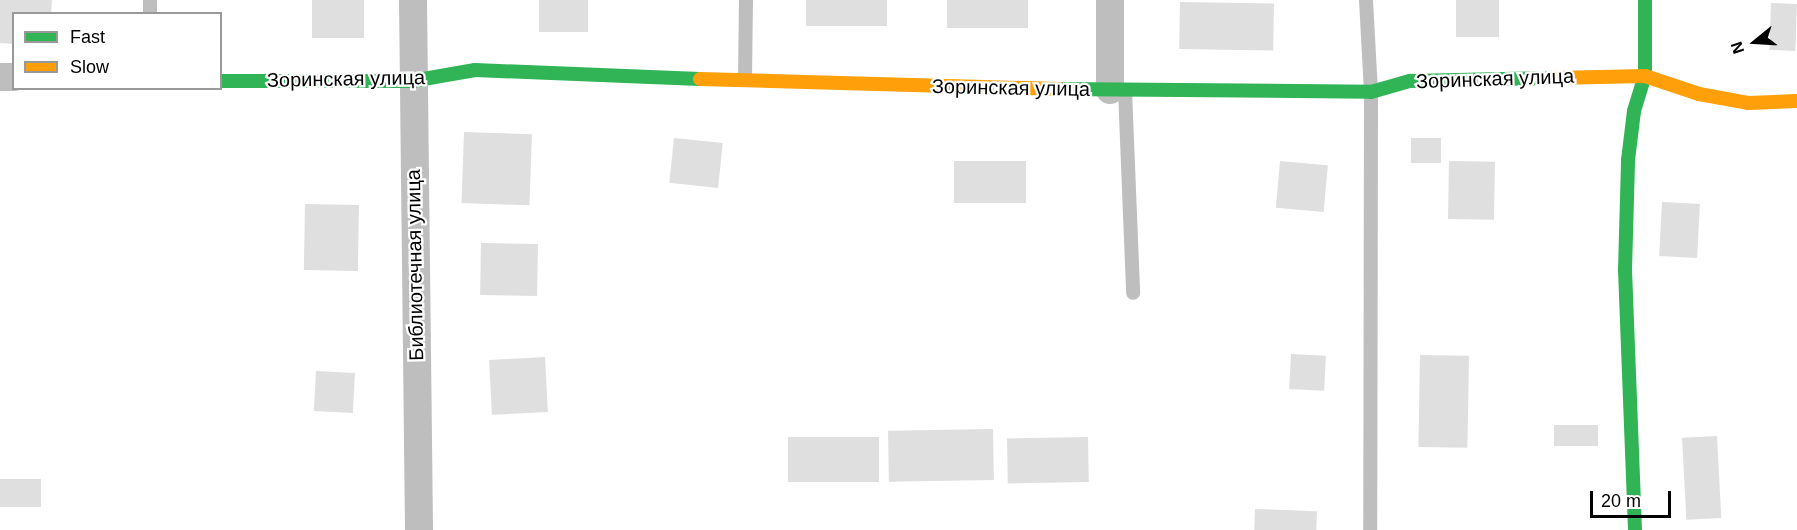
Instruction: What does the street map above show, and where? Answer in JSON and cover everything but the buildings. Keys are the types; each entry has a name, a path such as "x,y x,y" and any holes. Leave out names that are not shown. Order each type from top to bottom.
{"street":[{"name":"Библиотечная улица","path":"413,0 412,81 419,530"},
{"path":"1110,0 1118,90"},
{"path":"1635,530 1625,270 1628,160 1634,111 1645,76 1645,0"},
{"name":"Зоринская улица","path":"222,81 412,81 475,70 745,82 1118,90 1371,92 1410,81 1645,76 1699,94 1739,101 1797,102"}],"lane":[{"path":"745,82 746,0"},
{"path":"1366,0 1371,92 1370,530"},
{"path":"1118,90 1133,293"}],"traffic: fast":[{"path":"1635,530 1625,270 1628,160 1634,111 1645,76 1645,0"},
{"path":"222,81 412,81 475,70 700,79"},
{"path":"1058,89 1371,92 1410,81 1554,78"}],"traffic: slow":[{"path":"1554,78 1645,76 1699,94 1749,103 1797,101"},
{"path":"700,79 1058,89"}]}
